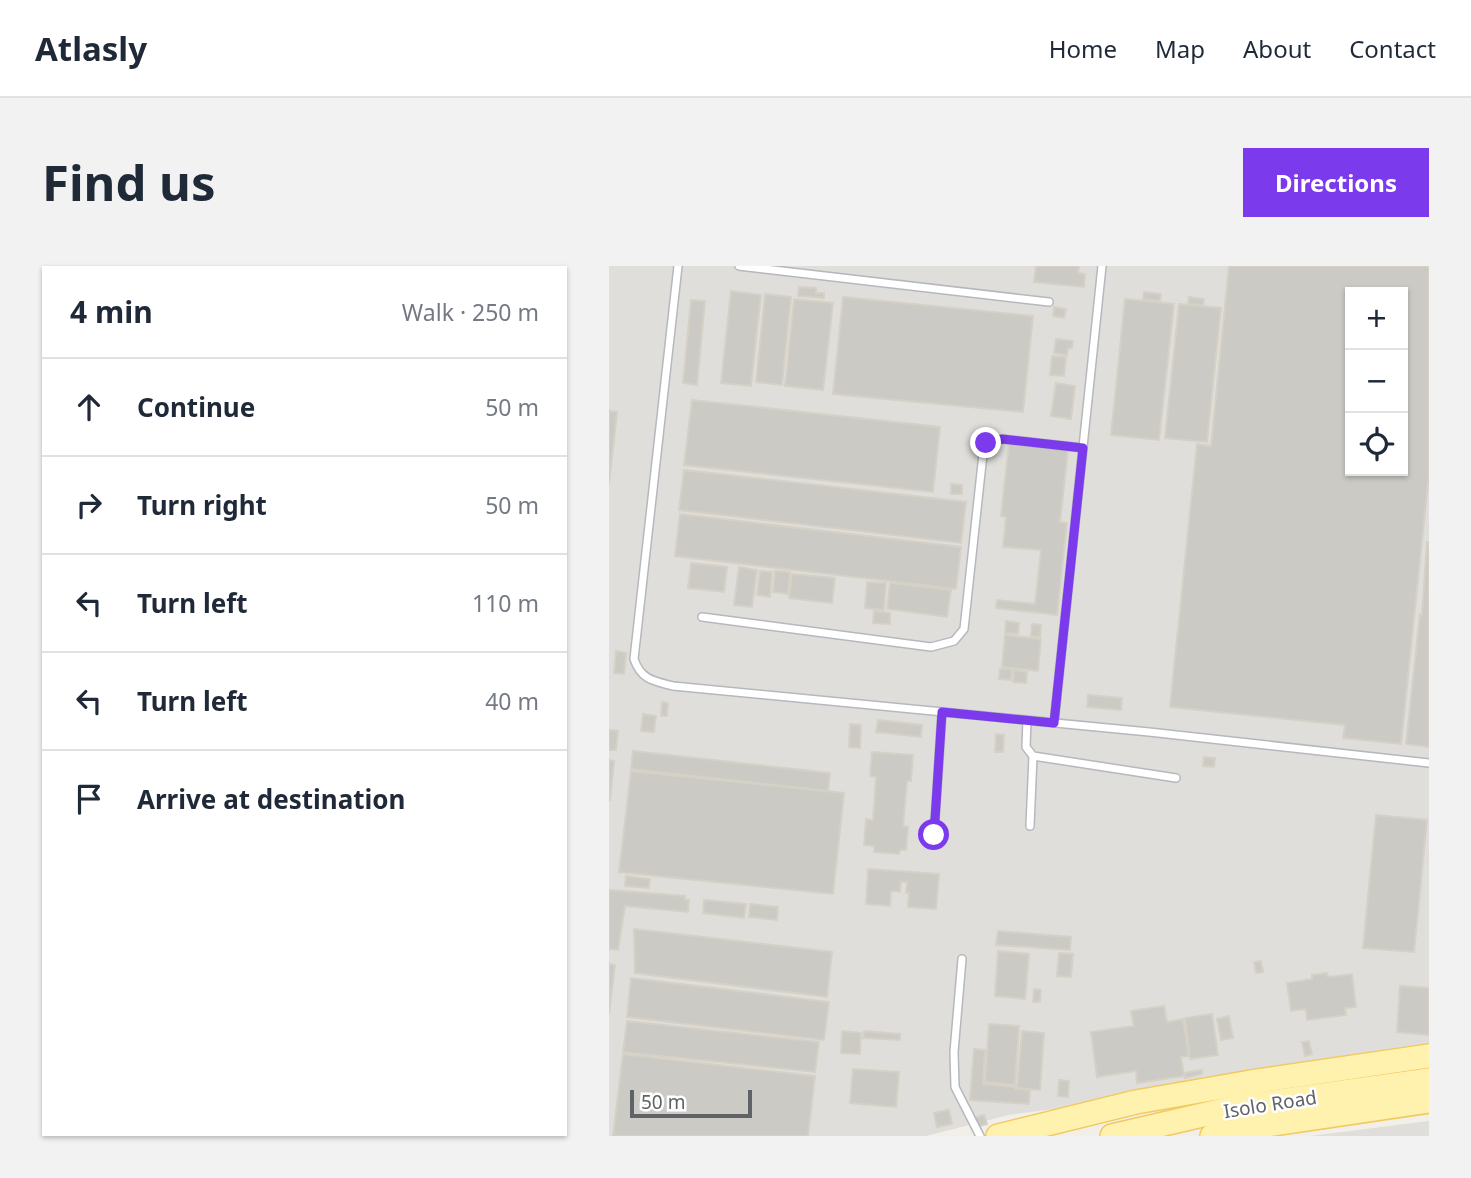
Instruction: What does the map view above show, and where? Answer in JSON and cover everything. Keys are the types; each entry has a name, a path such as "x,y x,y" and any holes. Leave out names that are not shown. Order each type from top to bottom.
{"main road":[{"path":"998,1136 1136,1102 1429,1056"},
{"name":"Isolo Road","path":"1114,1136 1237,1107 1429,1080"},
{"path":"1212,1136 1253,1126 1429,1101"}],"lane":[{"path":"678,266 634,659 638,671 652,680 673,686 1429,763"},
{"path":"739,266 1049,302"},
{"path":"1054,723 1102,266"},
{"path":"702,617 931,647 954,640 964,629 986,443 1002,439 1083,448"},
{"path":"934,835 942,712"},
{"path":"1027,720 1026,747 1033,756 1030,826"},
{"path":"1033,756 1176,778"},
{"path":"962,959 954,1040 955,1087 980,1136"}],"shaded area":[{"path":"609,266 1429,266 1429,1049 1158,1095 1009,1115 926,1136 609,1136"},
{"path":"1429,1121 1429,1136 1310,1136"}],"building":[{"path":"1036,266 1079,266 1078,273 1085,274 1084,287 1034,282"},
{"path":"1229,266 1429,266 1429,473 1401,744 1343,738 1345,725 1170,707 1197,444 1211,446"},
{"path":"799,287 816,288 816,293 824,293 824,298 798,296"},
{"path":"731,291 761,295 751,386 721,383"},
{"path":"1144,292 1161,294 1160,301 1143,299"},
{"path":"765,294 791,297 782,385 756,382"},
{"path":"843,297 1033,316 1023,412 833,394"},
{"path":"1189,297 1204,299 1203,305 1188,304"},
{"path":"794,299 833,303 823,390 785,386"},
{"path":"1125,299 1174,304 1159,440 1111,435"},
{"path":"691,300 705,301 697,385 683,383"},
{"path":"1179,304 1221,308 1207,442 1165,438"},
{"path":"1054,307 1066,309 1064,318 1053,316"},
{"path":"1056,339 1073,341 1067,355 1054,353"},
{"path":"1052,356 1066,357 1064,376 1050,375"},
{"path":"1056,383 1075,386 1071,419 1051,416"},
{"path":"692,400 940,427 933,492 684,465"},
{"path":"609,411 617,412 609,484"},
{"path":"1009,443 1068,449 1060,522 1067,523 1057,615 996,608 997,600 1035,604 1041,550 1003,547 1006,517 1001,516"},
{"path":"684,470 966,502 961,543 679,510"},
{"path":"951,484 962,485 962,494 951,494"},
{"path":"680,514 961,547 956,589 675,556"},
{"path":"1427,542 1429,747 1406,744 1420,614 1422,615"},
{"path":"691,563 727,567 724,592 688,588"},
{"path":"739,567 757,570 752,607 734,605"},
{"path":"760,571 772,572 770,597 757,595"},
{"path":"775,571 790,572 788,594 773,592"},
{"path":"792,574 835,578 832,603 789,598"},
{"path":"867,582 886,583 884,610 865,608"},
{"path":"890,583 951,590 947,617 887,609"},
{"path":"874,611 890,613 890,624 873,623"},
{"path":"1006,621 1019,623 1018,634 1005,633"},
{"path":"1032,624 1041,625 1040,637 1031,636"},
{"path":"1005,635 1041,639 1038,671 1002,667"},
{"path":"616,651 626,653 624,674 614,673"},
{"path":"1000,669 1012,669 1011,680 999,679"},
{"path":"1014,670 1027,672 1026,683 1013,682"},
{"path":"1088,695 1122,698 1121,710 1087,707"},
{"path":"662,702 668,703 667,716 661,716"},
{"path":"643,714 656,716 654,732 641,731"},
{"path":"878,720 922,725 921,737 876,732"},
{"path":"850,724 861,725 860,748 849,747"},
{"path":"609,730 618,731 616,750 609,750"},
{"path":"996,734 1004,735 1003,752 995,752"},
{"path":"633,751 830,773 828,791 631,769"},
{"path":"872,752 913,755 911,781 907,781 903,826 908,827 906,850 900,850 899,854 874,852 874,846 864,845 866,819 873,820 876,777 870,776"},
{"path":"1204,757 1215,758 1214,767 1203,766"},
{"path":"609,760 614,761 610,800 609,800"},
{"path":"631,771 844,793 833,894 619,872"},
{"path":"1376,815 1427,820 1414,952 1363,948"},
{"path":"868,869 939,874 936,909 908,907 907,882 901,882 900,892 891,891 890,906 866,904"},
{"path":"626,876 650,879 649,888 625,886"},
{"path":"609,890 685,896 685,900 689,900 688,912 625,906 618,950 609,949"},
{"path":"704,900 746,904 744,918 703,913"},
{"path":"750,904 778,907 777,920 749,917"},
{"path":"634,929 832,952 827,997 635,973"},
{"path":"998,931 1071,937 1070,950 996,945"},
{"path":"998,951 1029,954 1025,999 995,996"},
{"path":"1059,953 1073,954 1071,977 1057,976"},
{"path":"1261,961 1263,972 1256,973 1254,962"},
{"path":"609,964 615,965 609,1014"},
{"path":"1327,973 1328,977 1352,974 1356,1007 1345,1008 1346,1015 1307,1020 1306,1009 1291,1011 1287,983 1312,979 1312,975"},
{"path":"631,978 829,1002 824,1040 627,1017"},
{"path":"1400,986 1429,988 1429,1035 1397,1032"},
{"path":"1034,989 1041,990 1040,1002 1033,1002"},
{"path":"1164,1006 1167,1022 1183,1019 1189,1056 1181,1057 1184,1076 1137,1083 1136,1071 1097,1077 1091,1032 1134,1026 1131,1011"},
{"path":"1212,1014 1218,1055 1190,1059 1185,1018"},
{"path":"1229,1016 1233,1038 1221,1040 1217,1019"},
{"path":"627,1021 819,1042 815,1072 623,1052"},
{"path":"989,1024 1019,1026 1015,1085 985,1082"},
{"path":"842,1031 861,1033 860,1054 841,1053"},
{"path":"864,1031 900,1034 900,1040 863,1038"},
{"path":"1022,1031 1044,1033 1040,1090 1017,1088"},
{"path":"1309,1041 1312,1054 1305,1056 1302,1042"},
{"path":"974,1049 985,1050 983,1084 1030,1090 1029,1104 970,1100"},
{"path":"623,1054 815,1076 808,1136 613,1136"},
{"path":"853,1069 899,1072 896,1107 850,1103"},
{"path":"1202,1070 1202,1074 1185,1078 1184,1073"},
{"path":"1059,1080 1069,1081 1068,1097 1058,1096"},
{"path":"949,1110 952,1124 937,1127 934,1113"},
{"path":"984,1115 987,1124 976,1127 973,1118"}],"route":[{"path":"934,835 942,712 1054,723 1083,448 1002,439 986,443"}]}
